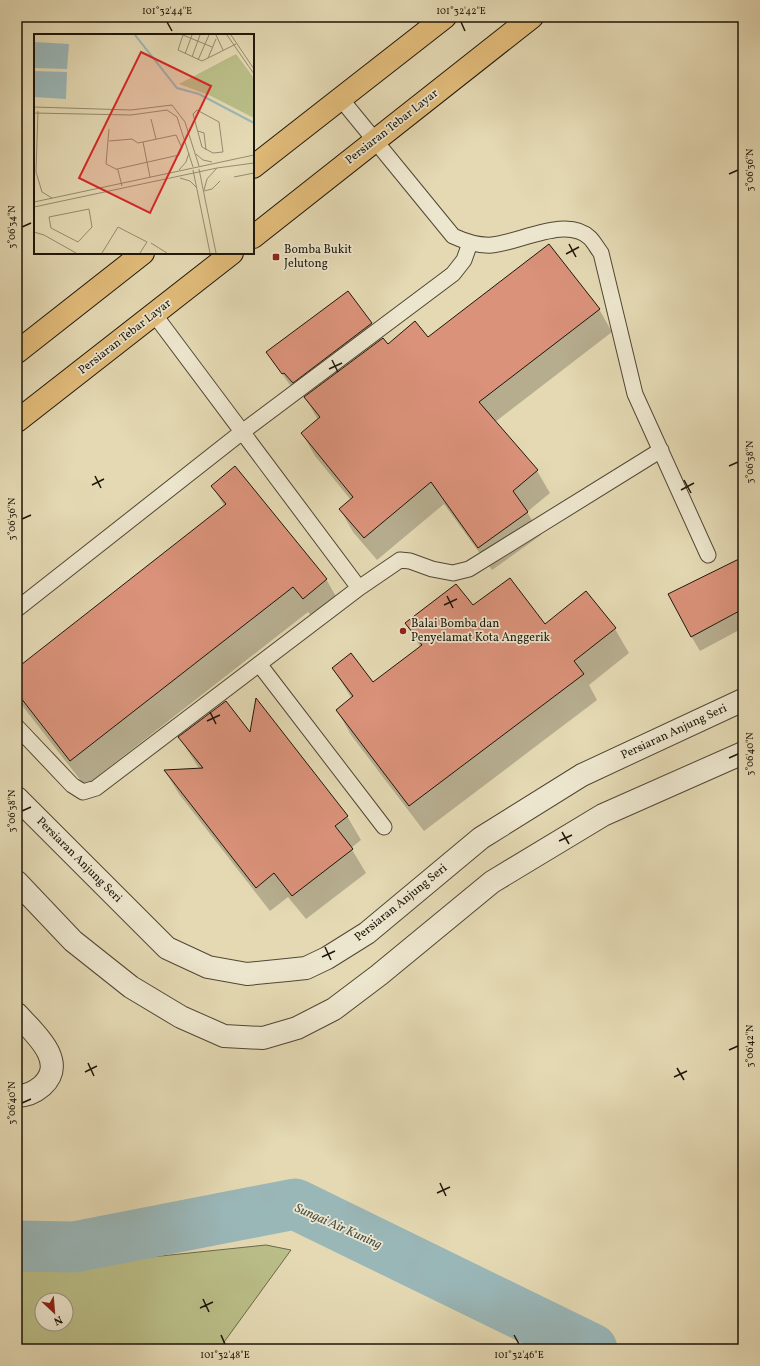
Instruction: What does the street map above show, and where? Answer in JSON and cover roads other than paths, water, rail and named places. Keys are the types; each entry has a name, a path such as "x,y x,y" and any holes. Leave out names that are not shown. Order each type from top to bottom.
{"main road":[{"path":"254,166 445,17"},
{"name":"Persiaran Tebar Layar","path":"254,236 532,17"},
{"path":"17,352 142,254"},
{"name":"Persiaran Tebar Layar","path":"17,421 231,254"}],"street":[{"name":"Persiaran Anjung Seri","path":"17,798 166,948 208,967 248,974 306,968 327,958 367,933 481,838 582,775 743,700"},
{"path":"18,885 73,941 131,987 181,1017 224,1036 263,1038 297,1028 334,1009 379,975 492,882 603,815 743,753"},
{"path":"17,1014 46,1047 51,1056 51,1070 44,1084 36,1092 17,1096"}],"lane":[{"path":"341,99 453,236 470,243 493,245 561,229 580,232 589,238 601,253 635,394 708,554"},
{"path":"17,609 242,432 453,274 464,260 470,243"},
{"path":"154,314 359,588"},
{"path":"17,727 72,785 84,792 96,788 359,588 400,560 410,561 432,569 453,573 469,569 661,450"},
{"path":"259,664 384,827"}],"waterway":[{"name":"Sungai Air Kuning","path":"17,1246 74,1247 295,1204 592,1349"}],"place":[{"name":"Bomba Bukit Jelutong","path":"276,257"},
{"name":"Balai Bomba dan Penyelamat Kota Anggerik","path":"403,631"}]}
